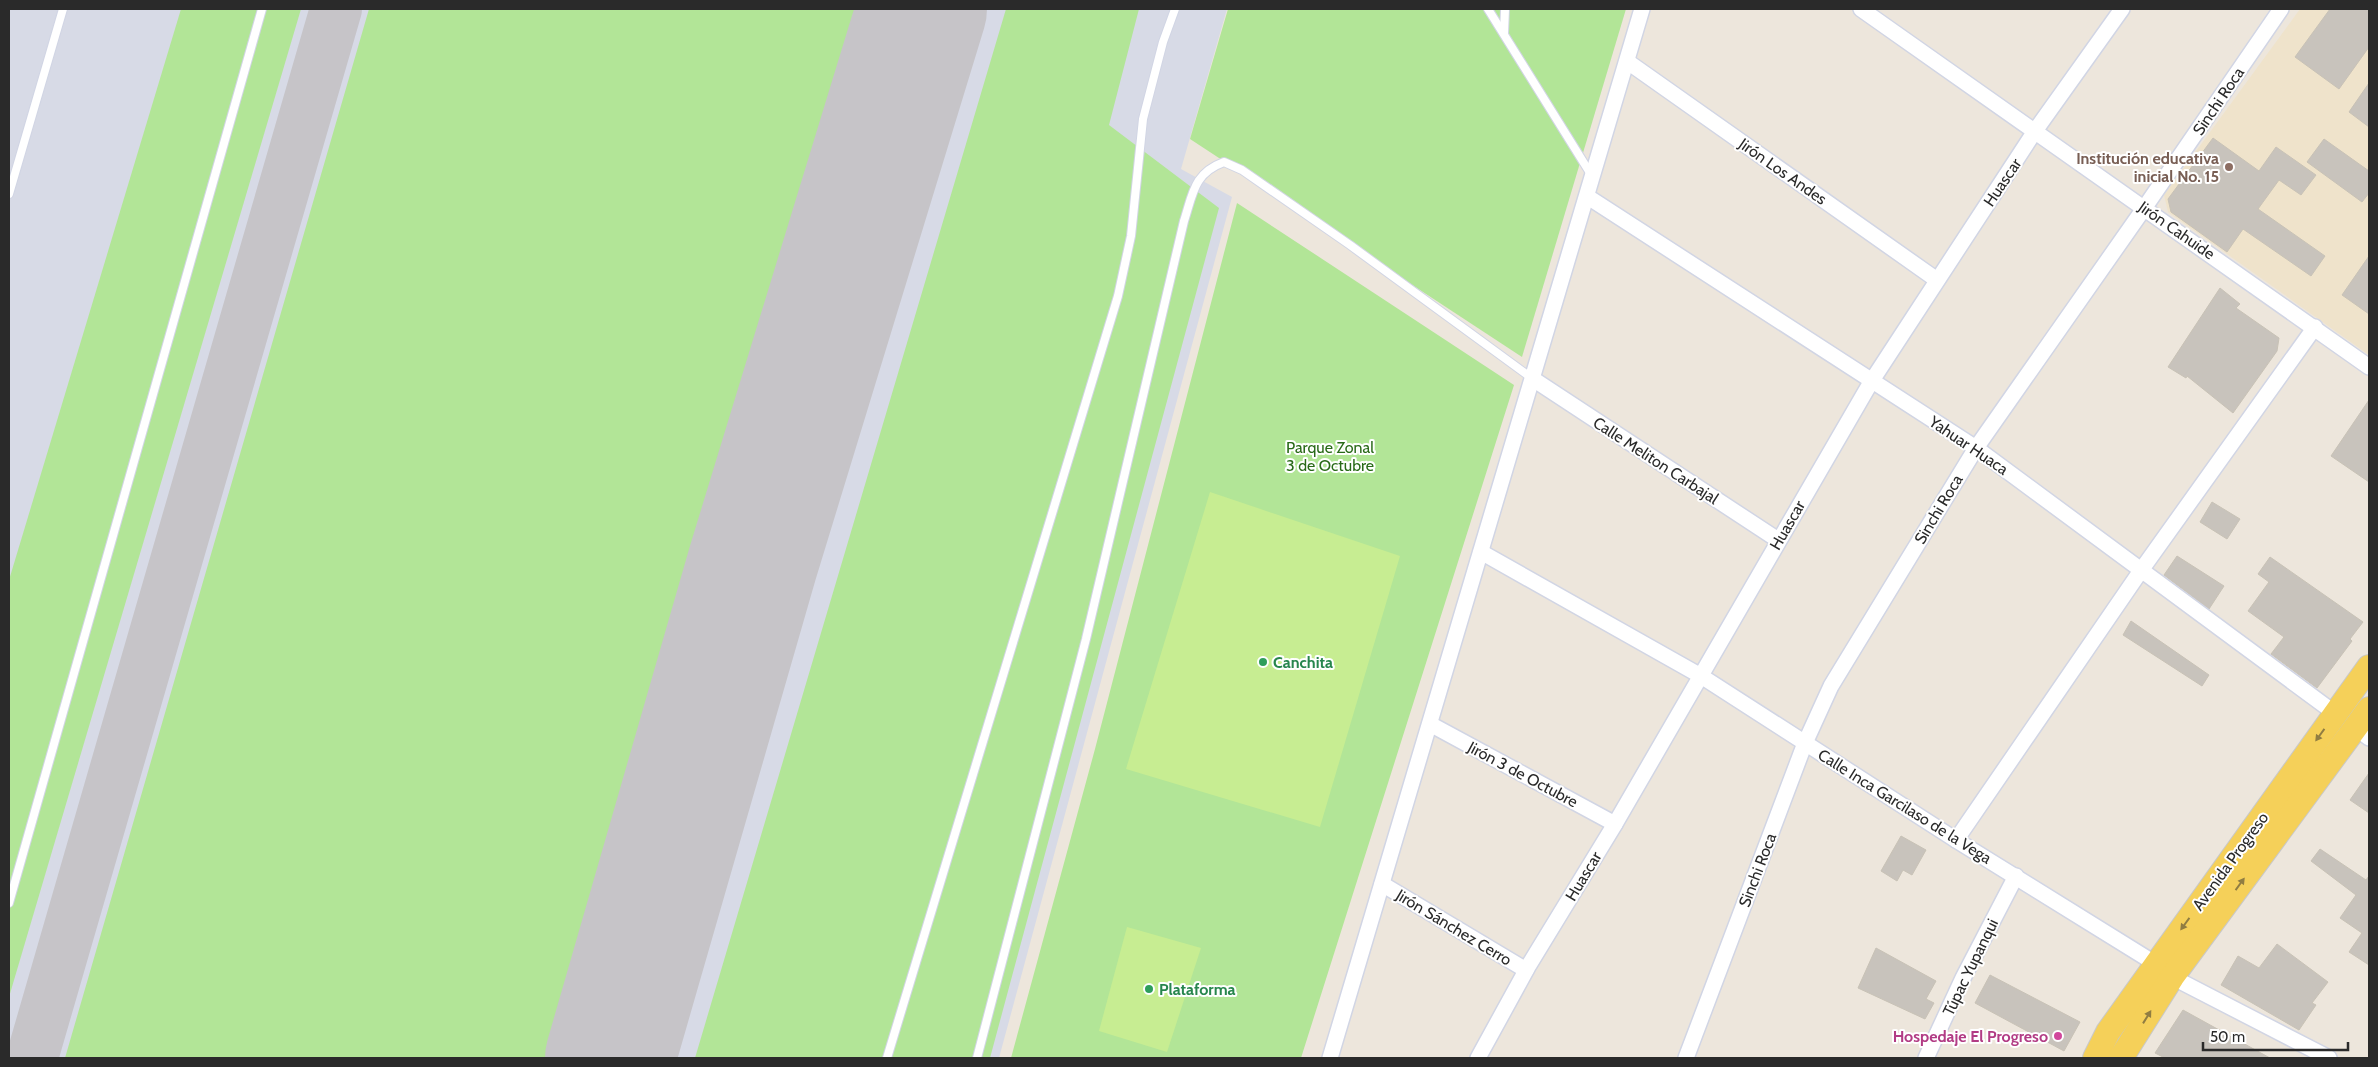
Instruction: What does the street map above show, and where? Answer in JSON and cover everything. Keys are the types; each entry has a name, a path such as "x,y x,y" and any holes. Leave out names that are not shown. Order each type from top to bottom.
{"main road":[{"name":"Avenida Progreso","path":"2121,1058 2164,970 2369,667"},
{"name":"Avenida Progreso","path":"2095,1058 2108,1032 2164,970 2362,733 2369,709"}],"street":[{"path":"1334,1056 1382,884 1588,197 1642,9"},
{"name":"Jirón Cahuide","path":"1860,9 2145,207 2369,367"},
{"name":"Huascar","path":"1478,1058 1526,970 1615,824 1871,382 2035,131 2122,9"},
{"name":"Sinchi Roca","path":"1686,1058 1805,743 1831,686 1976,448 2145,207 2280,9"},
{"name":"Jirón Los Andes","path":"1628,62 1937,280"},
{"name":"Yahuar Huaca","path":"1588,197 1871,382 1976,448 2336,714"},
{"path":"1956,840 2142,569 2315,327"},
{"name":"Calle Meliton Carbajal","path":"1533,379 1778,540"},
{"name":"Calle Inca Garcilaso de la Vega","path":"1482,552 1701,676 1956,840 2164,970 2329,1058"},
{"name":"Jirón 3 de Octubre","path":"1430,724 1615,824"},
{"name":"Túpac Yupanqui","path":"1926,1058 1963,978 2016,876"},
{"name":"Jirón Sánchez Cerro","path":"1382,884 1526,970"}],"lane":[{"path":"9,194 63,9"},
{"path":"9,903 262,9"},
{"path":"887,1058 1118,296 1131,236 1142,119 1163,42 1175,9"},
{"path":"1488,9 1593,178"},
{"path":"1504,33 1505,9"},
{"path":"977,1058 1086,638 1184,221 1202,174 1210,167 1224,162 1242,170 1350,245 1533,379"}],"shaded area":[{"path":"9,9 1227,9 1181,169 1232,197 999,1058 9,1058"},
{"path":"2300,9 2369,9 2369,355 2168,212 2164,195"}],"green space":[{"path":"181,9 301,9 9,997 9,580"},
{"path":"369,9 855,9 547,1058 65,1058"},
{"path":"1006,9 1139,9 1109,125 1219,208 990,1058 695,1058"},
{"path":"1228,9 1626,9 1522,357 1190,139"},
{"name":"Parque Zonal 3 de Octubre","path":"1237,203 1514,385 1301,1058 1011,1058 1095,749"},
{"name":"Canchita","path":"1210,492 1400,556 1320,827 1126,769"},
{"name":"Plataforma","path":"1127,927 1201,948 1167,1052 1099,1031"}],"building":[{"path":"2330,9 2369,9 2369,47 2339,89 2295,57"},
{"path":"2369,83 2369,127 2349,112"},
{"path":"2213,138 2259,171 2276,147 2316,175 2301,195 2279,180 2258,209 2325,256 2311,276 2243,229 2227,252 2171,212 2168,199"},
{"path":"2324,139 2369,171 2369,193 2362,202 2307,162"},
{"path":"2369,256 2369,314 2342,295"},
{"path":"2220,288 2240,304 2236,308 2279,338 2277,351 2233,413 2187,376 2186,378 2168,367"},
{"path":"2369,400 2369,482 2331,456"},
{"path":"2212,502 2240,519 2227,539 2200,522"},
{"path":"2177,556 2224,586 2209,609 2164,575"},
{"path":"2270,557 2363,622 2350,639 2352,641 2317,688 2271,654 2284,637 2248,611 2269,582 2258,574"},
{"path":"2131,621 2209,675 2202,686 2123,635"},
{"path":"2369,773 2369,813 2350,800"},
{"path":"1901,836 1926,850 1912,875 1903,870 1897,881 1881,871"},
{"path":"2320,849 2366,880 2369,876 2369,965 2349,952 2362,933 2340,918 2356,895 2311,861"},
{"path":"2277,944 2328,982 2312,1003 2316,1005 2299,1030 2221,985 2238,956 2259,968"},
{"path":"1876,948 1936,981 1926,999 1934,1003 1925,1019 1858,988"},
{"path":"1990,975 2080,1022 2064,1051 1975,1003"},
{"path":"2183,1010 2270,1058 2165,1058 2155,1053"}],"taxiway":[{"path":"32,1058 336,9"}],"runway":[{"path":"610,1058 753,562 922,9"}],"place":[{"name":"Institución educativa inicial No. 15","path":"2229,167"},
{"name":"Canchita","path":"1263,662"},
{"name":"Plataforma","path":"1149,989"},
{"name":"Hospedaje El Progreso","path":"2058,1036"}]}
